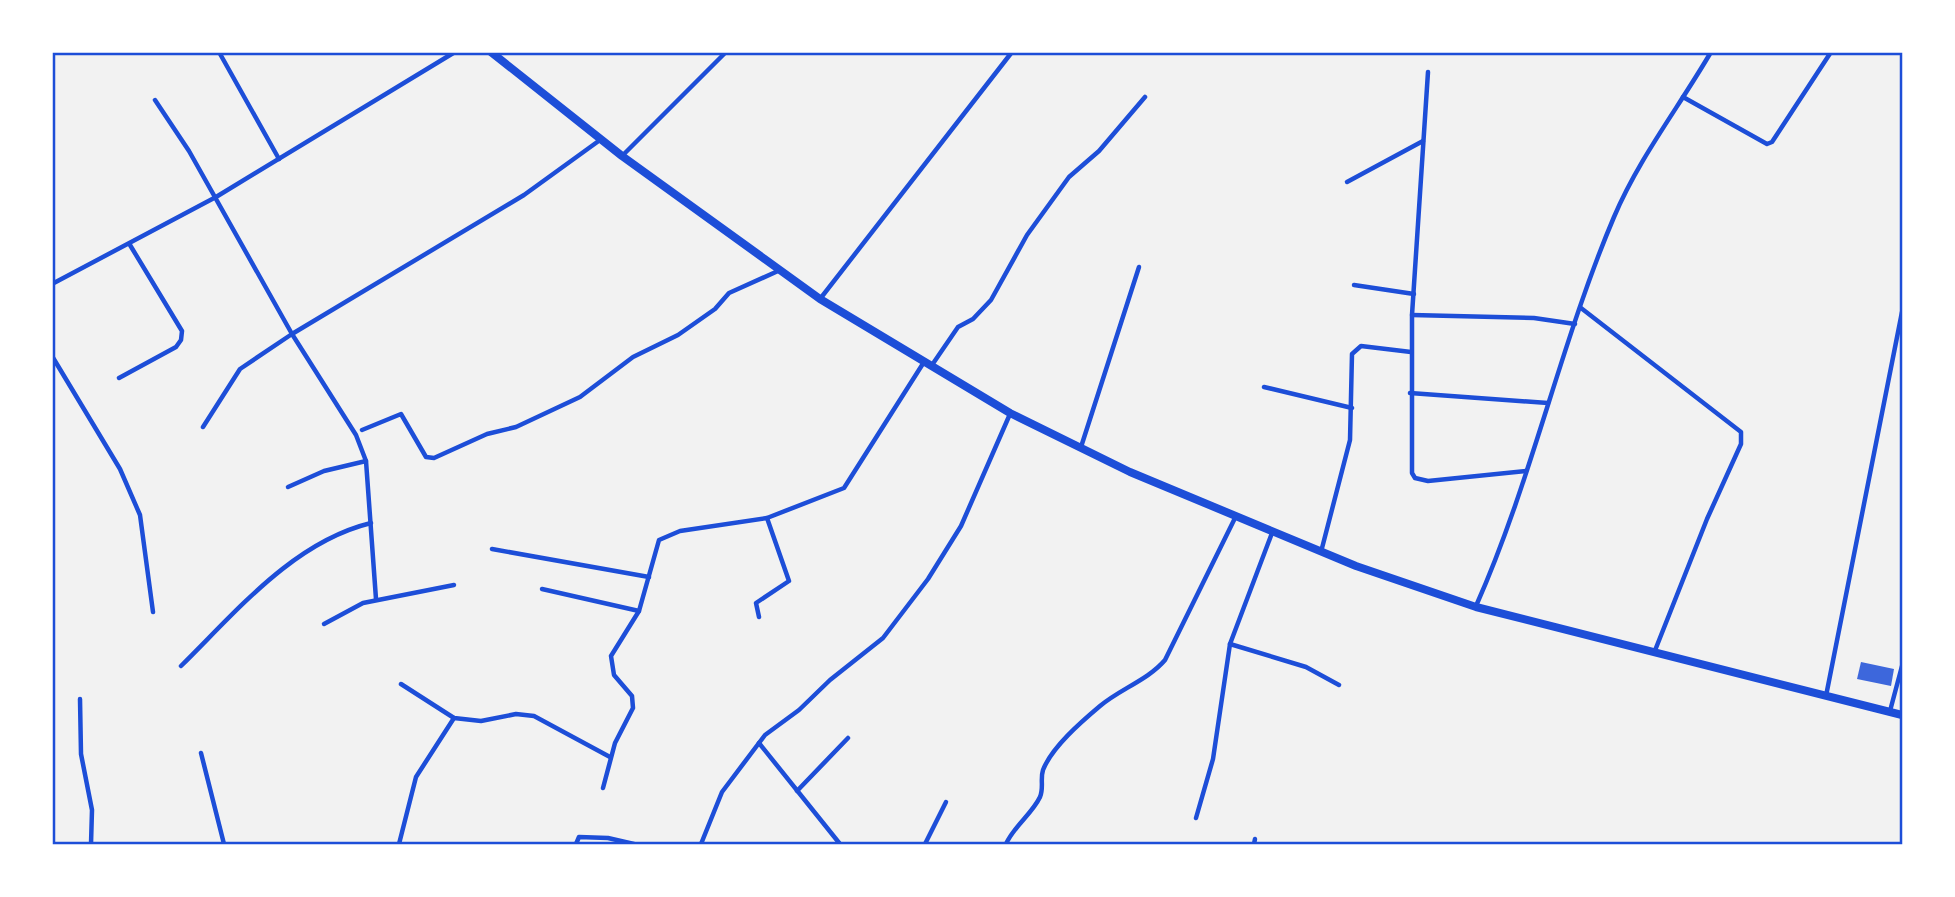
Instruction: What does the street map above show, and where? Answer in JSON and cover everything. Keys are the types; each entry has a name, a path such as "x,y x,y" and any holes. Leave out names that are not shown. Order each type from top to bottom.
{"highway":[{"path":"491,52 622,156 820,299 1010,413 1080,448 1272,533 1476,607 1902,715"}],"street":[{"path":"219,52 279,159"},
{"path":"52,284 130,245 216,197 455,52"},
{"path":"622,156 726,52"},
{"path":"820,299 1012,52"},
{"path":"1476,607 1499,554 1548,403 1615,215 1682,97 1711,52"},
{"path":"1682,97 1767,144 1772,142 1831,52"},
{"path":"1428,72 1412,315 1412,473 1415,478 1428,481 1527,471"},
{"path":"603,788 610,757 633,701 628,690 614,675 611,656 639,611 659,540 666,536 767,518 834,493 851,482 867,449 928,363 958,327 973,319 990,300 1027,235 1069,177 1099,151 1145,97"},
{"path":"155,100 216,197 292,334 356,435 366,461 376,599"},
{"path":"202,427 240,369 292,334 524,195 601,139"},
{"path":"1347,181 1423,141"},
{"path":"119,378 176,347 181,340 182,331 130,245"},
{"path":"1080,448 1139,267"},
{"path":"362,430 401,414 426,457 434,458 487,434 516,427 580,397 634,357 678,335 715,309 729,293 779,270"},
{"path":"1354,285 1414,294"},
{"path":"1581,309 1741,432 1741,444 1707,519 1654,654"},
{"path":"1825,697 1902,312"},
{"path":"1412,315 1534,318 1576,324"},
{"path":"1321,552 1350,440 1352,354 1361,346 1411,352"},
{"path":"52,356 120,468 140,515 153,612"},
{"path":"1264,387 1352,408"},
{"path":"1410,393 1548,403"},
{"path":"701,845 722,792 759,743 808,703 830,680 883,638 954,540 1010,413"},
{"path":"288,487 324,471 366,461"},
{"path":"759,617 757,603 789,581 767,518"},
{"path":"1006,845 1019,821 1039,799 1047,761 1099,707 1136,680 1149,675 1165,660 1235,518"},
{"path":"181,666 271,578 326,540 349,529 371,523"},
{"path":"1196,818 1213,759 1230,644 1272,533"},
{"path":"492,549 649,576"},
{"path":"324,624 376,599 454,585"},
{"path":"542,589 639,611"},
{"path":"1230,644 1306,667 1339,685"},
{"path":"1890,712 1902,666"},
{"path":"401,684 454,718 481,720 516,714 534,716 610,757"},
{"path":"80,699 80,754 92,810 91,845"},
{"path":"399,844 416,777 454,718"},
{"path":"797,791 848,738"},
{"path":"759,743 840,845"},
{"path":"201,753 224,845"},
{"path":"925,845 946,802"},
{"path":"576,845 579,837 590,835 634,845"}],"building":[{"path":"1861,662 1894,669 1891,686 1857,679"}]}
